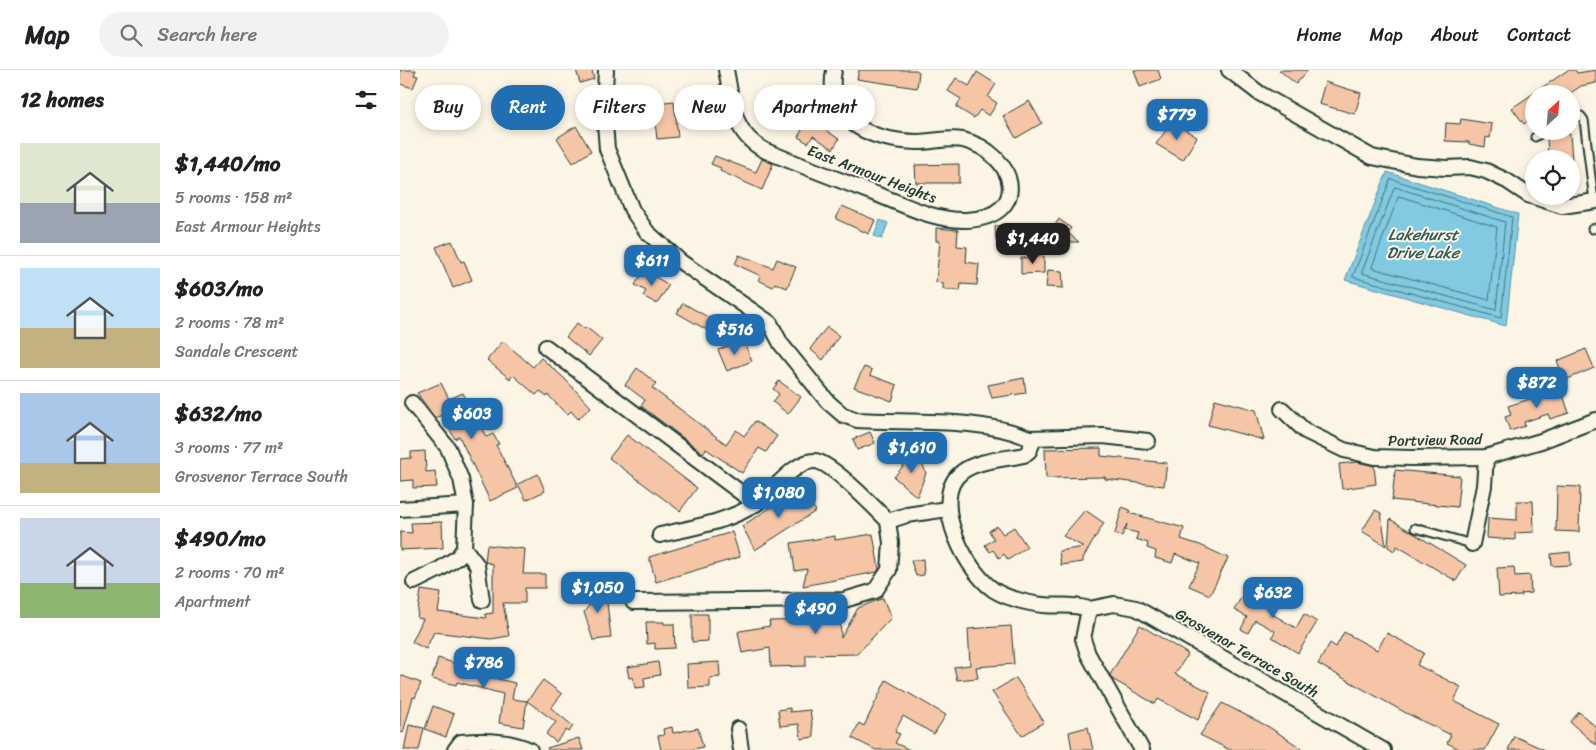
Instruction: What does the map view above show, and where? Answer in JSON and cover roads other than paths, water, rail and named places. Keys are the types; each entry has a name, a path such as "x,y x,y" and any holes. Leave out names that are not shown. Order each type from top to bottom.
{"street":[{"path":"606,70 604,110 607,149 632,210 647,232 681,262 770,323 781,344 828,402 843,415 857,420 965,425 997,429 1029,438 1103,436 1148,441"},
{"name":"East Armour Heights","path":"726,70 741,131 747,139 766,151 930,215 968,220 989,216 1002,209 1010,192 1006,170 992,153 977,144 955,138 918,142 870,134 852,124 837,107 832,80 834,70"},
{"path":"1229,70 1259,93 1372,157 1417,166 1470,167 1486,171 1507,181 1528,196 1562,206 1595,201"},
{"path":"546,347 756,504"},
{"path":"412,403 448,448 461,479 466,505 464,548 458,557 440,569 414,582"},
{"name":"Portview Road","path":"1282,409 1305,431 1344,450 1375,457 1486,457 1541,441 1596,420"},
{"path":"1029,438 1032,444 1029,451 1024,455 980,465 962,472 951,485 947,509 960,548 976,572 998,593 1043,605 1072,604 1089,609 1083,639 1088,654 1142,750"},
{"path":"1472,544 1484,486 1486,457"},
{"path":"633,602 844,600 875,590 889,570 891,543 888,521 842,477 817,461 802,462 756,504 709,523 660,535"},
{"path":"400,509 466,505"},
{"path":"888,521 907,515 947,509"},
{"path":"464,548 477,565 482,600"},
{"name":"Grosvenor Terrace South","path":"1089,609 1114,604 1136,608 1383,750"},
{"path":"738,729 741,750"},
{"path":"455,750 461,742 485,740 522,746 530,750"}],"lane":[{"path":"1580,116 1584,120 1595,201"},
{"path":"1415,528 1472,544"}],"water":[{"name":"Lakehurst Drive Lake","path":"1387,172 1518,214 1506,326 1345,280"},
{"path":"880,220 888,223 882,239 874,236"}]}
